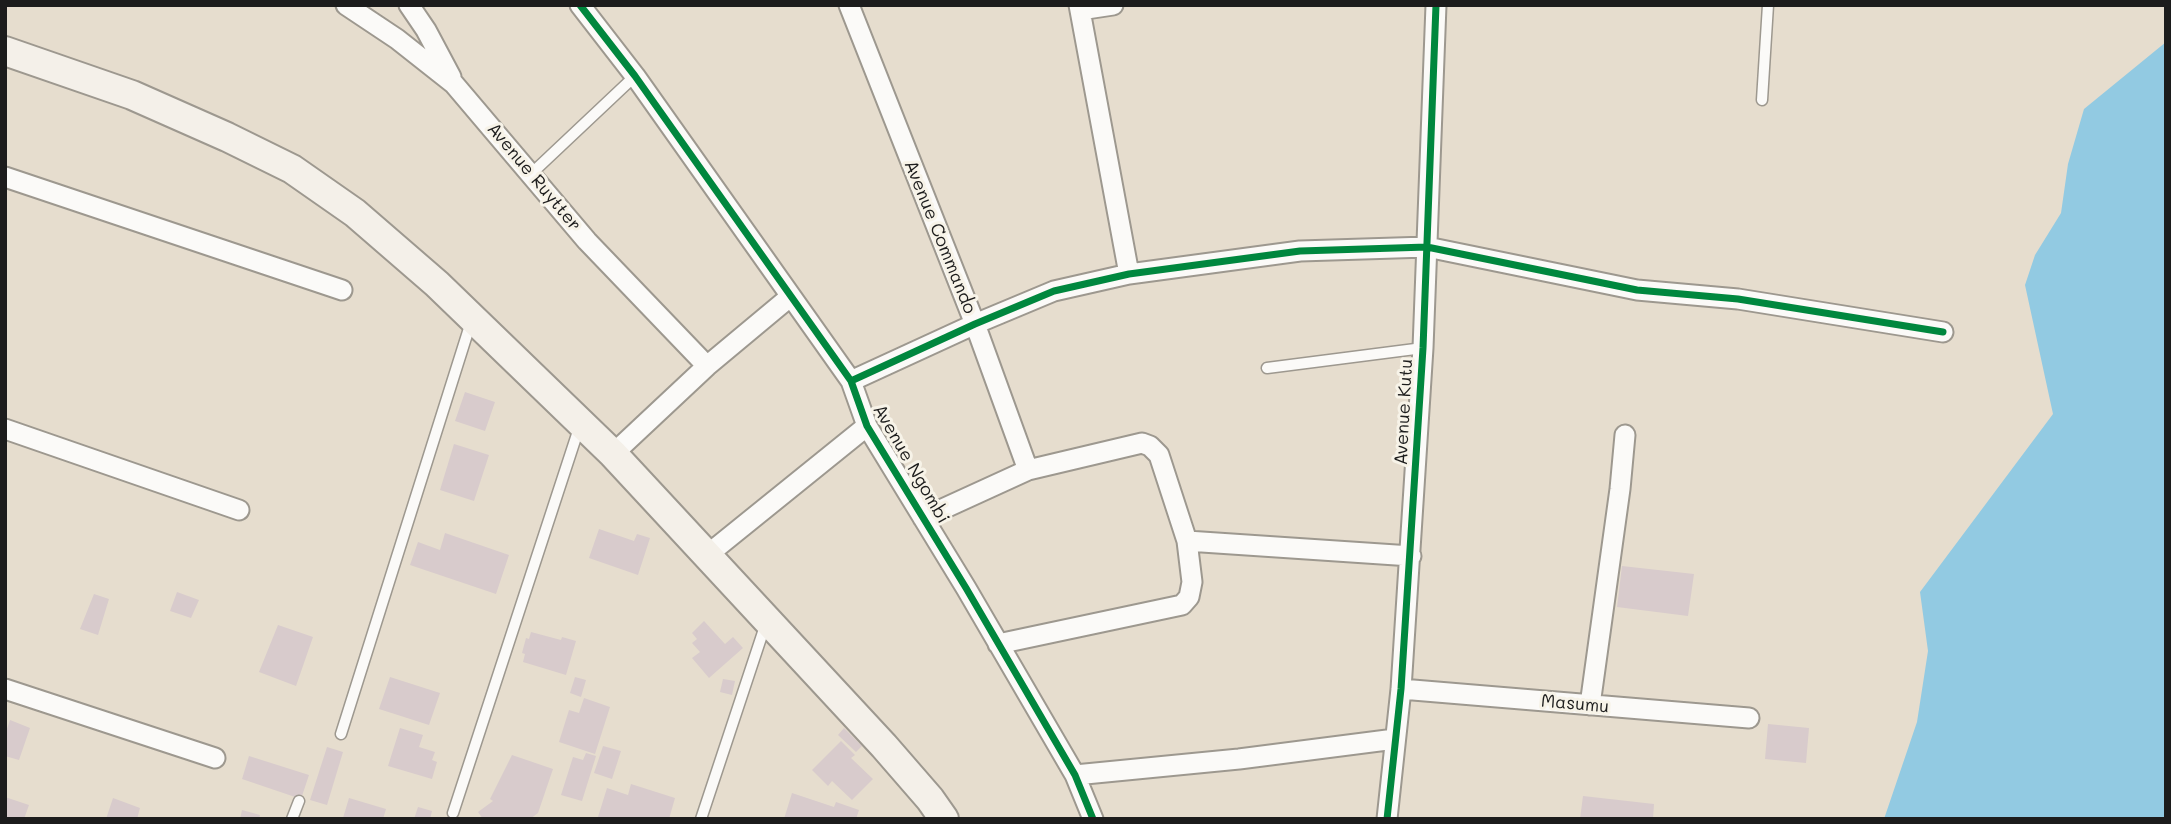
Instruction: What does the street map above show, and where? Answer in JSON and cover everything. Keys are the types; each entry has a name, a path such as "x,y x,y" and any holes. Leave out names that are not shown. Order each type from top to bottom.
{"main road":[{"path":"5,51 132,95 227,137 292,169 355,213 437,284 613,454 884,746 944,819"}],"street":[{"name":"Avenue Ruytter","path":"346,5 397,39 454,84 587,241 707,366"},
{"path":"409,5 431,39 454,84"},
{"name":"Avenue Ngombi","path":"580,5 635,76 851,381 867,426 1074,775 1093,819"},
{"name":"Avenue Commando","path":"849,5 975,324 1028,470"},
{"path":"1113,5 1080,8 1129,274"},
{"name":"Avenue Kutu","path":"1387,819 1401,689 1411,556 1423,348 1436,5"},
{"path":"5,177 342,290"},
{"path":"851,381 1054,291 1129,274 1300,251 1427,247 1637,290 1738,299 1942,332"},
{"path":"613,454 707,366 791,296"},
{"path":"706,556 867,426"},
{"path":"5,429 239,509"},
{"path":"1590,705 1625,435"},
{"path":"923,518 1028,470 1131,443 1150,446 1162,462 1187,541 1192,582 1189,597 1182,605 998,644"},
{"path":"1187,541 1411,556"},
{"path":"5,689 215,758"},
{"name":"Masumu","path":"1401,689 1749,718"},
{"path":"1074,775 1239,759 1395,739"}],"lane":[{"path":"1762,100 1768,5"},
{"path":"531,173 635,76"},
{"path":"341,734 472,318"},
{"path":"1267,368 1423,348"},
{"path":"453,813 580,425"},
{"path":"701,819 768,619"},
{"path":"292,819 299,801"}],"water":[{"path":"2166,42 2166,819 1884,819 1917,722 1928,651 1920,592 2053,414 2025,285 2035,255 2061,213 2068,164 2084,109"}],"building":[{"path":"465,392 495,402 485,431 455,421"},
{"path":"454,444 489,455 474,501 440,490"},
{"path":"599,529 634,541 637,534 650,538 638,575 589,558"},
{"path":"445,533 509,555 496,594 410,565 418,542 440,550"},
{"path":"1622,566 1694,574 1688,616 1617,607"},
{"path":"177,592 199,600 191,618 170,611"},
{"path":"94,594 109,599 98,635 80,629"},
{"path":"704,621 725,644 733,637 743,648 709,678 692,658 700,652 692,643 697,639 692,633"},
{"path":"278,625 313,637 296,686 259,672"},
{"path":"531,632 576,641 566,675 523,662 525,654 522,653 526,638 529,639"},
{"path":"390,677 440,693 429,725 379,709"},
{"path":"575,677 586,680 581,697 570,693"},
{"path":"723,679 735,681 732,695 720,692"},
{"path":"584,698 610,707 595,754 559,742 569,710 579,713"},
{"path":"10,720 30,728 19,760 5,756 5,735"},
{"path":"1768,724 1809,728 1806,763 1765,759"},
{"path":"400,728 423,735 419,747 435,752 432,760 437,762 432,779 388,766"},
{"path":"844,728 862,746 856,752 838,735"},
{"path":"841,741 855,755 851,758 873,779 852,800 832,781 828,786 812,770"},
{"path":"603,746 621,751 612,779 594,773"},
{"path":"327,747 343,752 327,805 310,800"},
{"path":"586,753 596,756 582,801 561,795 573,757 583,760"},
{"path":"512,755 553,769 538,813 530,819 483,819 478,812 493,801 490,799"},
{"path":"249,756 309,775 301,799 242,779"},
{"path":"631,784 675,798 669,819 598,817 607,788 628,795"},
{"path":"792,793 834,807 836,802 859,810 856,819 784,819"},
{"path":"1583,796 1654,804 1653,819 1580,819"},
{"path":"5,797 29,805 24,819 5,819"},
{"path":"113,798 140,808 137,819 106,819"},
{"path":"349,798 386,809 383,819 343,818"},
{"path":"418,807 432,811 430,819 414,819"},
{"path":"242,810 260,815 259,819 240,819"}],"cycle path":[{"path":"580,5 635,76 851,381 867,426 966,588 1075,775 1093,819"},
{"path":"1387,819 1401,689 1423,348 1436,5"},
{"path":"851,381 1054,291 1129,274 1300,251 1427,247 1637,290 1738,299 1943,332"}]}
